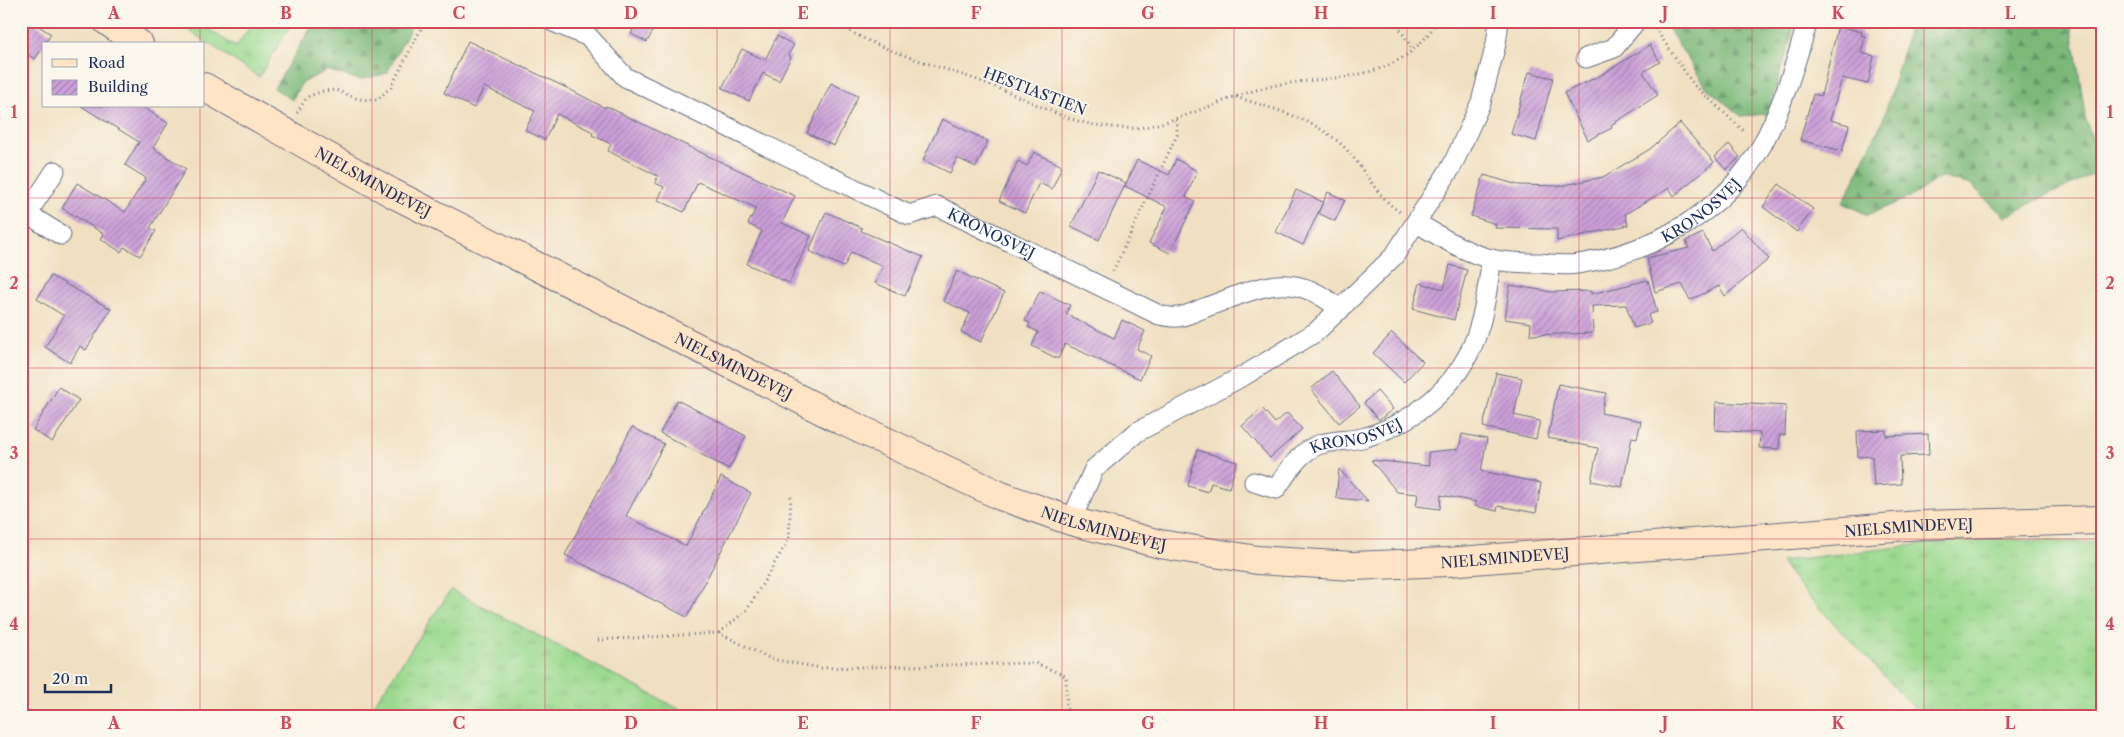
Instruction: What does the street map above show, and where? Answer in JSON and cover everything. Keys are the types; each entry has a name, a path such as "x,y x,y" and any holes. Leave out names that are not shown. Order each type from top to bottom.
{"street":[{"path":"107,21 136,42"},
{"name":"KRONOSVEJ","path":"551,21 588,37 626,77 908,215 937,206 1159,315 1178,317 1263,287 1284,284 1304,287 1324,296 1340,310"},
{"path":"1070,521 1094,469 1137,432 1269,360 1316,332 1394,256 1452,166 1481,102 1496,44 1499,21"},
{"path":"1586,58 1614,48 1636,21"},
{"name":"KRONOSVEJ","path":"1417,223 1459,247 1492,259 1523,263 1576,264 1619,256 1654,242 1686,224 1714,203 1741,175 1761,146 1786,94 1808,21"},
{"name":"NIELSMINDEVEJ","path":"205,89 392,193 841,420 1001,496 1070,521 1160,544 1247,558 1353,566 1456,562 1920,525 2103,520"},
{"path":"54,171 24,212 61,236"},
{"name":"KRONOSVEJ","path":"1254,482 1276,489 1302,454 1320,444 1364,437 1396,426 1424,408 1448,385 1467,358 1480,327 1492,259"}],"path":[{"path":"286,135 307,97 323,91 336,90 358,99 377,100 391,88 424,21"},
{"name":"HESTIASTIEN","path":"833,21 855,36 900,54 1000,88 1073,120 1102,126 1136,128 1175,118 1236,96 1271,86 1365,72 1391,64 1413,50 1437,21"},
{"path":"1395,21 1413,50"},
{"path":"1651,21 1671,54 1694,85 1761,146"},
{"path":"1236,96 1304,120 1341,144 1363,168 1389,204 1417,223"},
{"path":"1104,288 1175,140 1177,122 1175,118"},
{"path":"720,632 747,610 789,539 791,496"},
{"path":"598,640 720,632 771,659 821,668 1034,663 1066,676 1067,716"}],"green space":[{"path":"175,21 196,21 236,47 254,21 293,21 259,77"},
{"path":"315,21 414,21 387,73 360,80 327,70 302,83 292,100 274,88"},
{"path":"1663,21 1796,21 1768,114 1741,116 1707,88"},
{"path":"1910,21 2071,21 2086,121 2103,170 2039,199 2005,217 1971,185 1940,177 1912,196 1868,215 1843,203 1883,120"},
{"path":"1975,538 2103,543 2103,716 1922,716 1797,584 1781,561"},
{"path":"451,590 681,710 686,716 366,716"}],"building":[{"path":"21,21 31,21 51,34 46,42 42,42 42,48 35,59 21,51"},
{"path":"637,21 658,21 647,42 631,34"},
{"path":"1838,26 1862,32 1861,35 1865,36 1861,53 1874,56 1868,84 1842,78 1830,120 1849,125 1842,151 1800,140 1813,94 1821,96"},
{"path":"777,36 794,45 788,55 791,57 779,81 763,73 749,101 722,88 742,49 765,60"},
{"path":"468,41 605,108 606,106 795,196 782,223 811,236 789,283 747,264 762,231 748,224 756,208 698,182 684,212 658,200 664,187 655,183 658,176 608,151 611,144 592,135 593,132 557,114 545,140 525,130 535,111 484,87 474,108 444,93"},
{"path":"1650,45 1660,62 1643,72 1658,95 1611,125 1612,128 1588,140 1564,93 1601,75"},
{"path":"1529,72 1553,78 1536,141 1511,134"},
{"path":"831,83 858,96 834,146 807,133"},
{"path":"84,108 144,108 168,123 153,148 186,169 150,228 156,231 140,256 124,247 121,252 101,239 104,234 62,208 77,183 125,212 146,178 125,165 139,142"},
{"path":"942,119 988,141 976,167 957,158 950,173 923,160"},
{"path":"1680,123 1714,162 1674,196 1669,188 1625,214 1628,225 1557,241 1557,229 1495,228 1496,224 1471,216 1484,175 1518,185 1560,186 1603,177 1650,149"},
{"path":"1729,144 1740,157 1726,170 1715,157"},
{"path":"1034,152 1062,166 1052,189 1039,183 1025,213 999,201 1018,161 1027,166"},
{"path":"1176,159 1197,171 1186,197 1195,202 1170,253 1149,243 1167,207 1125,186 1137,160 1169,175"},
{"path":"1098,170 1126,183 1099,240 1071,226"},
{"path":"1779,184 1813,209 1797,232 1763,207"},
{"path":"1296,190 1323,202 1303,245 1276,232"},
{"path":"1328,192 1345,200 1335,221 1318,213"},
{"path":"826,212 862,228 861,231 923,257 905,296 875,283 883,266 851,252 844,267 809,251"},
{"path":"1741,227 1769,259 1725,296 1719,286 1690,300 1682,284 1655,292 1647,258 1689,248 1686,241 1703,233 1712,251"},
{"path":"1450,265 1467,270 1454,320 1413,309 1420,283 1444,289"},
{"path":"957,271 1004,293 981,342 961,332 970,313 943,301"},
{"path":"51,276 111,309 86,350 80,346 70,363 45,347 64,316 37,299"},
{"path":"1648,280 1657,312 1648,315 1651,323 1634,328 1626,305 1592,306 1593,333 1530,335 1531,323 1505,319 1510,285 1552,292 1591,291 1591,294"},
{"path":"1040,291 1070,305 1066,314 1114,338 1122,320 1145,331 1137,349 1151,356 1140,379 1065,344 1058,359 1032,346 1038,332 1028,327 1030,323 1025,321"},
{"path":"1392,333 1423,362 1404,382 1373,353"},
{"path":"1332,371 1360,406 1339,423 1311,389"},
{"path":"1496,373 1522,378 1514,415 1540,421 1536,439 1483,427"},
{"path":"1558,384 1606,393 1601,413 1641,421 1637,438 1632,437 1622,487 1591,481 1598,448 1548,438"},
{"path":"59,387 79,400 52,442 33,430"},
{"path":"1377,391 1393,409 1379,420 1364,403"},
{"path":"677,400 746,436 729,469 660,433"},
{"path":"1716,402 1786,406 1785,435 1780,435 1779,449 1759,448 1760,433 1715,430"},
{"path":"1262,408 1275,423 1287,413 1302,429 1270,458 1242,426"},
{"path":"632,427 664,444 626,516 686,546 721,477 751,493 687,617 565,555"},
{"path":"1886,430 1886,436 1928,434 1929,455 1900,456 1901,484 1874,486 1872,456 1858,457 1857,431"},
{"path":"1462,434 1487,439 1481,471 1541,483 1536,513 1498,506 1497,511 1475,506 1476,502 1441,495 1440,509 1416,506 1418,494 1397,492 1371,460 1429,466 1428,452 1459,449"},
{"path":"1197,450 1237,462 1229,488 1211,483 1208,492 1188,486"},
{"path":"1339,469 1368,501 1336,498"}]}
